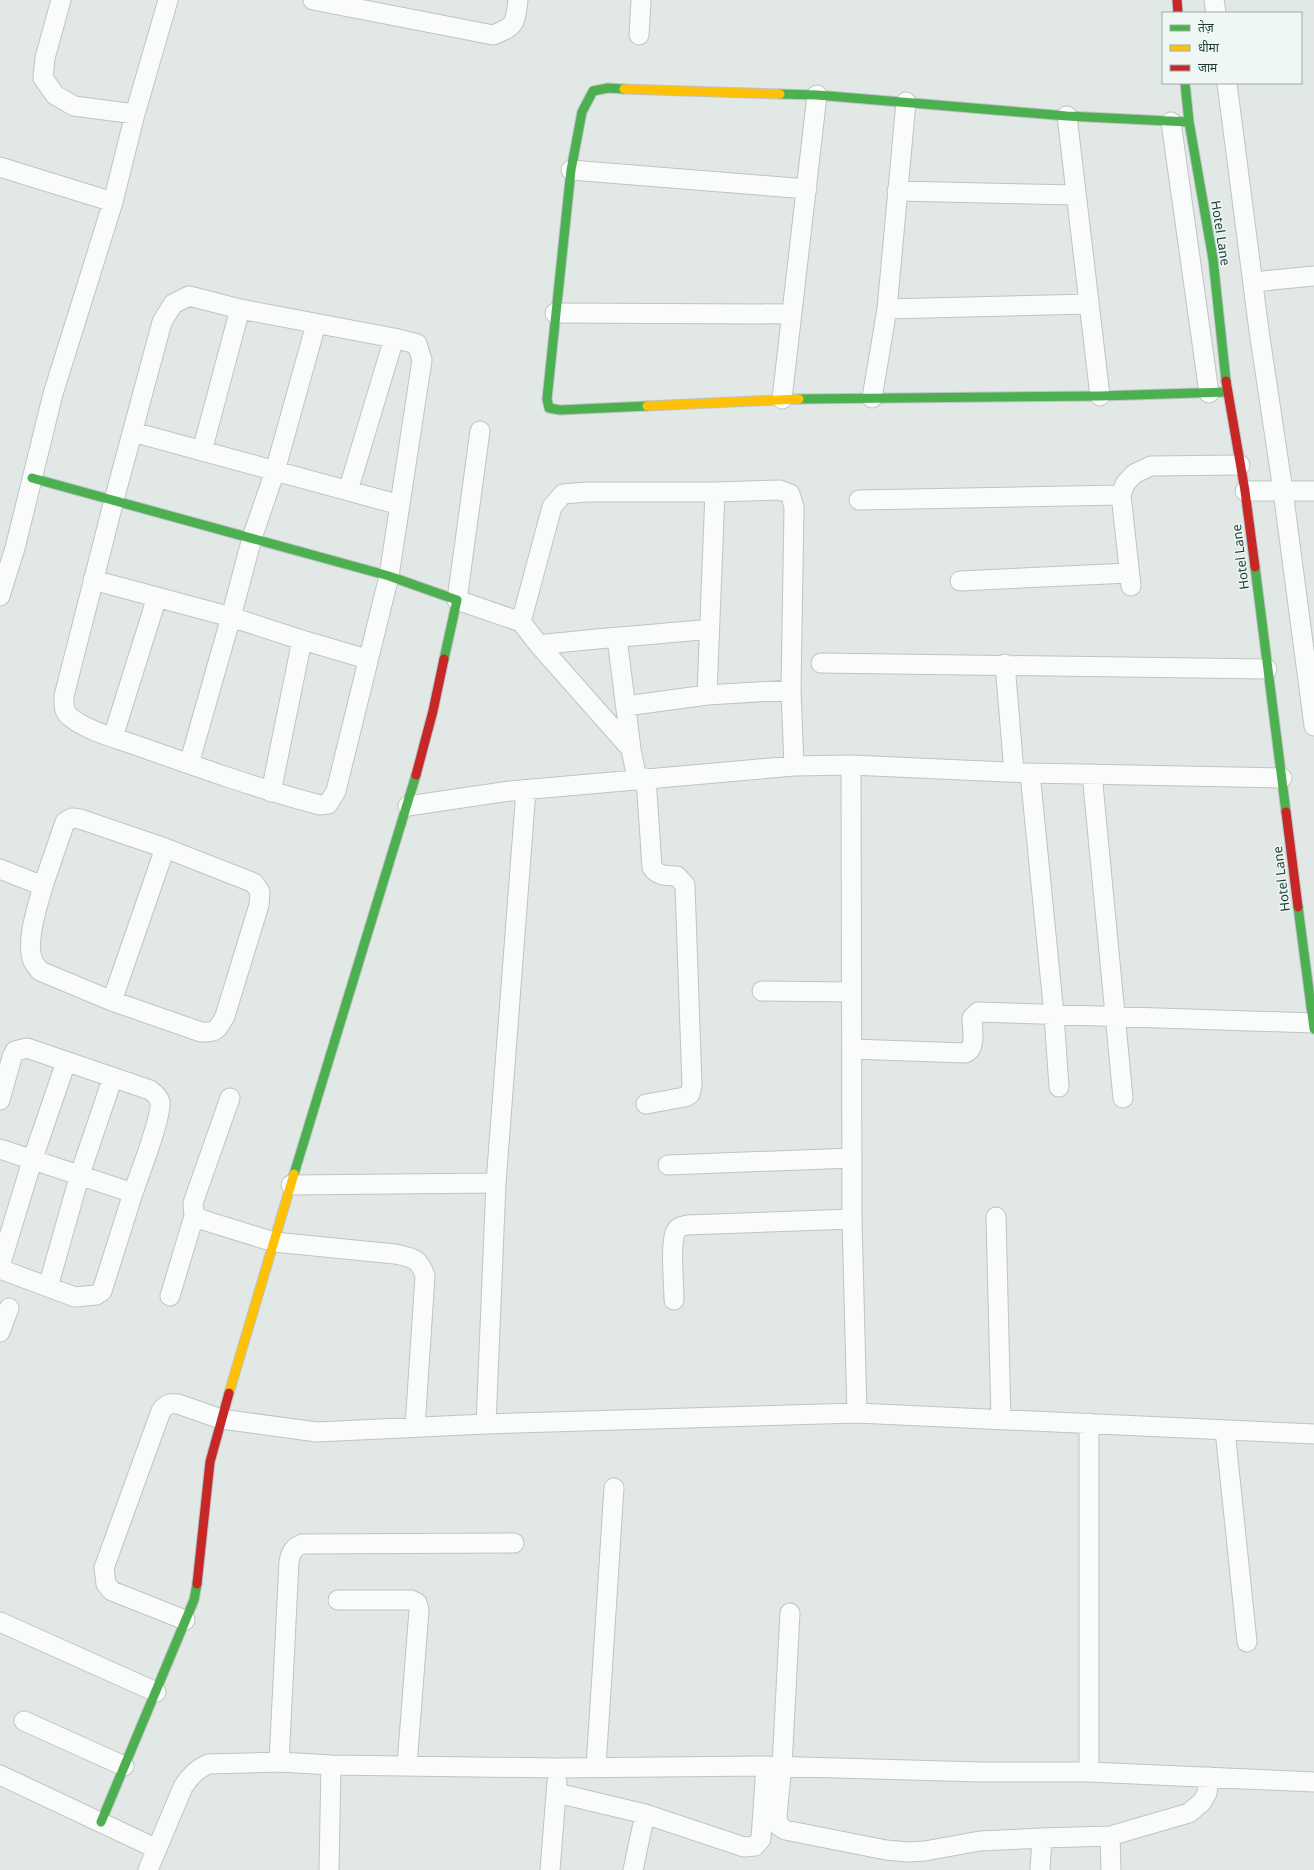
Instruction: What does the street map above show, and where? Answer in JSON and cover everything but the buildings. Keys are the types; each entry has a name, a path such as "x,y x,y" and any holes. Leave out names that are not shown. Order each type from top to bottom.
{"street":[{"path":"61,0 45,58 43,78 55,95 74,106 135,114"},
{"path":"0,596 7,545 32,478 53,394 113,202 135,114 168,0"},
{"path":"313,0 493,35 510,29 515,20 518,0"},
{"path":"639,35 641,0"},
{"path":"1173,0 1177,0 1178,12"},
{"path":"1214,0 1216,12"},
{"path":"1180,122 1067,116 817,95 608,88 593,92 582,112 571,170 555,312 547,399 549,408 560,410 782,399 1100,396 1218,392 1180,122 1185,84"},
{"path":"1227,84 1279,491 1314,726"},
{"path":"782,399 817,95"},
{"path":"872,398 887,309 906,102"},
{"path":"1067,116 1100,396"},
{"path":"1,169 113,202"},
{"path":"571,170 806,189"},
{"path":"897,191 1076,195"},
{"path":"1253,282 1314,276"},
{"path":"189,296 240,310 316,324 394,338 417,344 422,360 389,576 367,659 334,797 328,804 320,805 271,792 113,737 78,723 67,715 63,706 64,696 93,580 162,322 173,304 189,296"},
{"path":"887,309 1089,304"},
{"path":"202,451 240,310"},
{"path":"555,312 792,314"},
{"path":"189,764 231,618 252,538 275,471 316,324"},
{"path":"348,491 394,338"},
{"name":"Hotel Lane","path":"1218,392 1240,465 1251,491 1267,669 1308,952 1314,1026"},
{"path":"101,1822 194,1600 199,1574 210,1462 221,1420 291,1185 408,806 432,711 457,600 480,431"},
{"path":"133,432 400,505"},
{"path":"960,581 1130,579 1121,495 1125,484 1134,474 1151,466 1240,465"},
{"path":"32,478 389,576 521,622 539,645 631,749"},
{"path":"521,622 552,507 563,494 587,492 715,492 780,490 790,494 794,507 791,690 794,766"},
{"path":"1251,491 1314,491"},
{"path":"707,696 715,492"},
{"path":"859,500 1121,495"},
{"path":"93,580 231,618 367,659"},
{"path":"113,737 157,597"},
{"path":"539,645 587,639 617,638 709,629"},
{"path":"617,638 631,749 641,778 652,867 655,872 660,875 677,876 685,885 692,1086 690,1094 685,1097 646,1104"},
{"path":"271,792 302,640"},
{"path":"821,663 1005,664 1267,669"},
{"path":"1005,664 1022,773 1054,1014 1059,1088"},
{"path":"626,706 707,696 791,690"},
{"path":"408,806 526,790 641,778 794,766 851,765 1022,773 1282,778"},
{"path":"851,765 852,1218 857,1412"},
{"path":"1092,774 1123,1098"},
{"path":"486,1424 496,1183 526,790"},
{"path":"72,818 80,819 165,848 254,882 260,892 259,905 225,1016 219,1029 211,1032 201,1032 112,1000 40,971 33,961 31,953 31,938 43,886 65,822 72,818"},
{"path":"112,1000 165,848"},
{"path":"0,868 43,886"},
{"path":"762,991 851,992"},
{"path":"852,1048 965,1053 972,1048 972,1018 978,1012 1115,1016 1314,1026"},
{"path":"0,1100 15,1051 28,1048 150,1090 158,1097 160,1103 156,1121 102,1291 96,1295 75,1297 0,1269"},
{"path":"0,1266 32,1161 66,1062"},
{"path":"48,1287 80,1174 113,1077"},
{"path":"170,1296 194,1216 193,1203 230,1098"},
{"path":"0,1149 32,1161 80,1174 133,1193"},
{"path":"668,1165 852,1158"},
{"path":"291,1185 496,1183"},
{"path":"194,1216 274,1242 395,1254 415,1259 421,1266 425,1276 415,1427"},
{"path":"996,1217 1001,1419"},
{"path":"674,1300 673,1243 675,1232 680,1226 852,1218"},
{"path":"0,1332 9,1308"},
{"path":"185,1620 112,1591 106,1584 104,1568 161,1411 166,1405 178,1404 221,1420 317,1432 486,1424 857,1412 1314,1434"},
{"path":"1089,1423 1090,1772"},
{"path":"1225,1430 1247,1642"},
{"path":"596,1767 614,1488"},
{"path":"279,1762 289,1562 291,1553 295,1548 302,1544 514,1543"},
{"path":"338,1600 411,1600 417,1603 419,1610 407,1765"},
{"path":"557,1794 645,1814 744,1847 755,1846 761,1839 774,1766 790,1613"},
{"path":"0,1622 156,1692"},
{"path":"24,1721 124,1766"},
{"path":"148,1870 183,1787 190,1776 208,1764 279,1762 331,1765 556,1768 774,1766 981,1772 1090,1772 1314,1782"},
{"path":"329,1870 331,1765"},
{"path":"774,1766 778,1825 785,1830 886,1850 908,1852 925,1851 980,1841 1110,1836 1189,1813 1205,1798 1209,1777"},
{"path":"550,1870 557,1794 556,1768"},
{"path":"0,1775 156,1849"},
{"path":"632,1870 645,1814"},
{"path":"1110,1836 1111,1870"},
{"path":"1040,1870 1042,1838"}],"traffic: fast":[{"path":"1185,84 1189,122 1213,259 1226,381"},
{"path":"624,89 608,88 593,91 582,112 571,170 547,399 549,408 560,410 647,406"},
{"path":"780,94 817,95 1067,116 1189,122"},
{"path":"799,399 1100,396 1227,392"},
{"path":"32,478 389,576 457,600 444,659"},
{"path":"1255,567 1286,812"},
{"path":"294,1174 416,775"},
{"path":"1298,907 1314,1029"},
{"path":"101,1822 194,1600 197,1584"}],"traffic: slow":[{"path":"624,89 780,94"},
{"path":"647,406 799,399"},
{"path":"229,1393 294,1174"}],"traffic: jam":[{"path":"1177,0 1178,12"},
{"path":"1226,381 1245,491 1255,567"},
{"path":"416,775 433,711 444,659"},
{"path":"1286,812 1298,907"},
{"path":"197,1584 210,1462 229,1393"}]}
